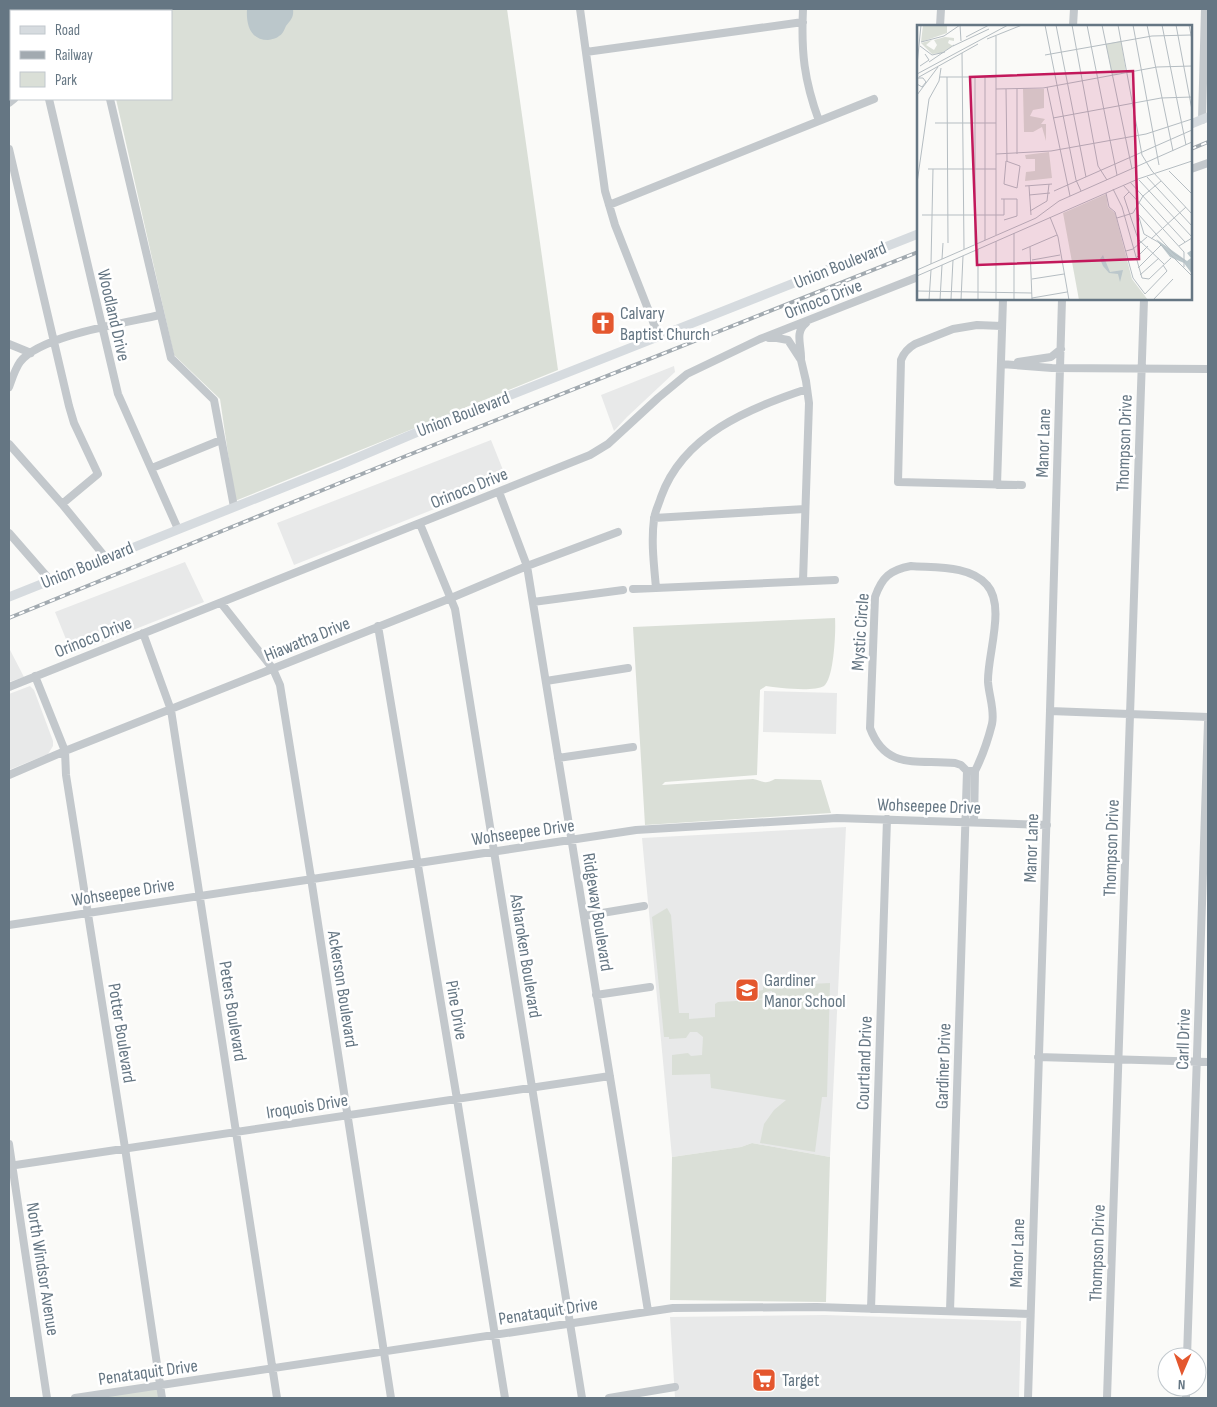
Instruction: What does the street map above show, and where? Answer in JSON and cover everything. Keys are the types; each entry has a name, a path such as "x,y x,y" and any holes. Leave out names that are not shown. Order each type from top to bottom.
{"main road":[{"path":"1192,124 1205,118"},
{"name":"Union Boulevard","path":"9,597 420,431 917,234"}],"street":[{"path":"580,9 605,191 615,225 659,337"},
{"path":"803,9 803,66 818,121"},
{"path":"940,25 941,9"},
{"path":"1073,25 1074,9"},
{"path":"1205,9 1205,118"},
{"path":"586,52 803,22"},
{"path":"609,205 874,99"},
{"name":"Woodland Drive","path":"49,100 118,394 178,529"},
{"path":"110,100 171,358 214,400 234,507"},
{"path":"9,148 74,423 98,474 62,504"},
{"path":"1192,170 1208,163"},
{"name":"Orinoco Drive","path":"9,687 590,455 608,444 687,374 760,339 917,277"},
{"path":"997,485 1004,364 1003,300"},
{"name":"Manor Lane","path":"1028,1398 1062,300"},
{"name":"Thompson Drive","path":"1107,1398 1144,300"},
{"path":"10,383 20,362 36,349 103,328 160,315"},
{"path":"803,581 809,403 801,360 802,348 798,336 802,326 811,319"},
{"path":"1002,326 976,325 953,328 910,347 903,355 901,360 898,482 1022,486"},
{"path":"760,339 788,340 801,360"},
{"path":"9,344 31,353"},
{"path":"1004,364 1051,357 1061,350"},
{"path":"1004,364 1038,367 1208,369"},
{"path":"9,367 10,383"},
{"path":"656,588 653,546 654,518 666,484 679,462 697,443 722,425 750,411 807,389"},
{"path":"152,468 221,440"},
{"path":"9,444 106,558"},
{"name":"Ridgeway Boulevard","path":"499,492 527,566 648,1311"},
{"path":"654,518 805,509"},
{"name":"Asharoken Boulevard","path":"420,524 455,609 582,1398"},
{"name":"Hiawatha Drive","path":"9,775 64,751 273,670 527,566 618,532"},
{"path":"9,533 50,580"},
{"name":"Mystic Circle","path":"970,822 971,771 980,762 992,717 988,683 996,612 995,599 988,586 968,572 911,566 899,568 880,583 875,597 870,728 874,740 882,749 902,760 955,763 971,771"},
{"path":"633,589 835,580"},
{"path":"533,602 623,590"},
{"name":"Ackerson Boulevard","path":"222,603 273,670 280,685 391,1398"},
{"name":"Pine Drive","path":"378,626 505,1398"},
{"name":"Peters Boulevard","path":"143,633 172,710 277,1398"},
{"path":"546,681 628,668"},
{"name":"Potter Boulevard","path":"35,676 64,751 162,1398"},
{"path":"1050,711 1208,717"},
{"name":"Carll Drive","path":"1187,1347 1208,722"},
{"path":"558,758 633,747"},
{"name":"Wohseepee Drive","path":"9,925 636,830 838,818 1046,825"},
{"name":"Courtland Drive","path":"872,1309 887,819"},
{"name":"Gardiner Drive","path":"950,1311 970,822"},
{"path":"584,916 644,906"},
{"path":"596,995 650,987"},
{"path":"1038,1057 1208,1062"},
{"name":"Iroquois Drive","path":"10,1165 610,1076"},
{"name":"North Windsor Avenue","path":"9,1144 10,1165 47,1398"},
{"name":"Penataquit Drive","path":"76,1398 648,1311 682,1308 817,1307 1030,1314"},
{"path":"609,1398 675,1387"}],"shaded area":[{"path":"247,9 293,9 293,14 282,34 277,38 268,40 257,37 250,30 247,20"},
{"path":"674,366 675,372 614,431 601,395"},
{"path":"491,440 507,480 294,565 277,523"},
{"path":"185,562 204,602 72,654 55,612"},
{"path":"9,648 24,677 9,682"},
{"path":"30,686 34,690 53,741 53,746 48,754 9,770 9,694"},
{"path":"764,691 837,693 836,734 763,732"},
{"name":"Gardiner Manor School","path":"846,827 830,1157 752,1143 741,1147 672,1157 642,838"},
{"path":"825,1315 1021,1321 1019,1398 675,1398 670,1317"}],"green space":[{"path":"507,9 558,370 235,501 220,399 174,355 116,100 172,100 172,10 96,10"},
{"path":"835,618 835,643 832,665 824,686 804,689 766,686 760,690 757,775 665,782 662,785 753,779 766,782 775,779 821,780 831,813 645,825 633,627"},
{"path":"667,908 671,915 679,1013 689,1013 689,1019 715,1017 715,1004 718,1002 772,999 772,991 765,992 765,998 758,999 758,991 763,990 763,978 771,977 771,986 830,983 827,1097 822,1097 815,1152 760,1143 764,1124 774,1110 786,1100 711,1088 710,1074 672,1075 672,1055 688,1053 691,1056 702,1055 703,1037 697,1032 690,1032 686,1038 669,1039 669,1037 664,1037 652,917"},
{"path":"752,1143 830,1157 826,1302 670,1300 672,1157 741,1147"},
{"path":"160,1386 162,1398 77,1398"}],"railway":[{"path":"1192,149 1208,142"},
{"path":"9,618 406,456 917,252"}],"place":[{"name":"Calvary Baptist Church","path":"603,323"},
{"name":"Gardiner Manor School","path":"747,990"},
{"name":"Target","path":"764,1380"}]}
